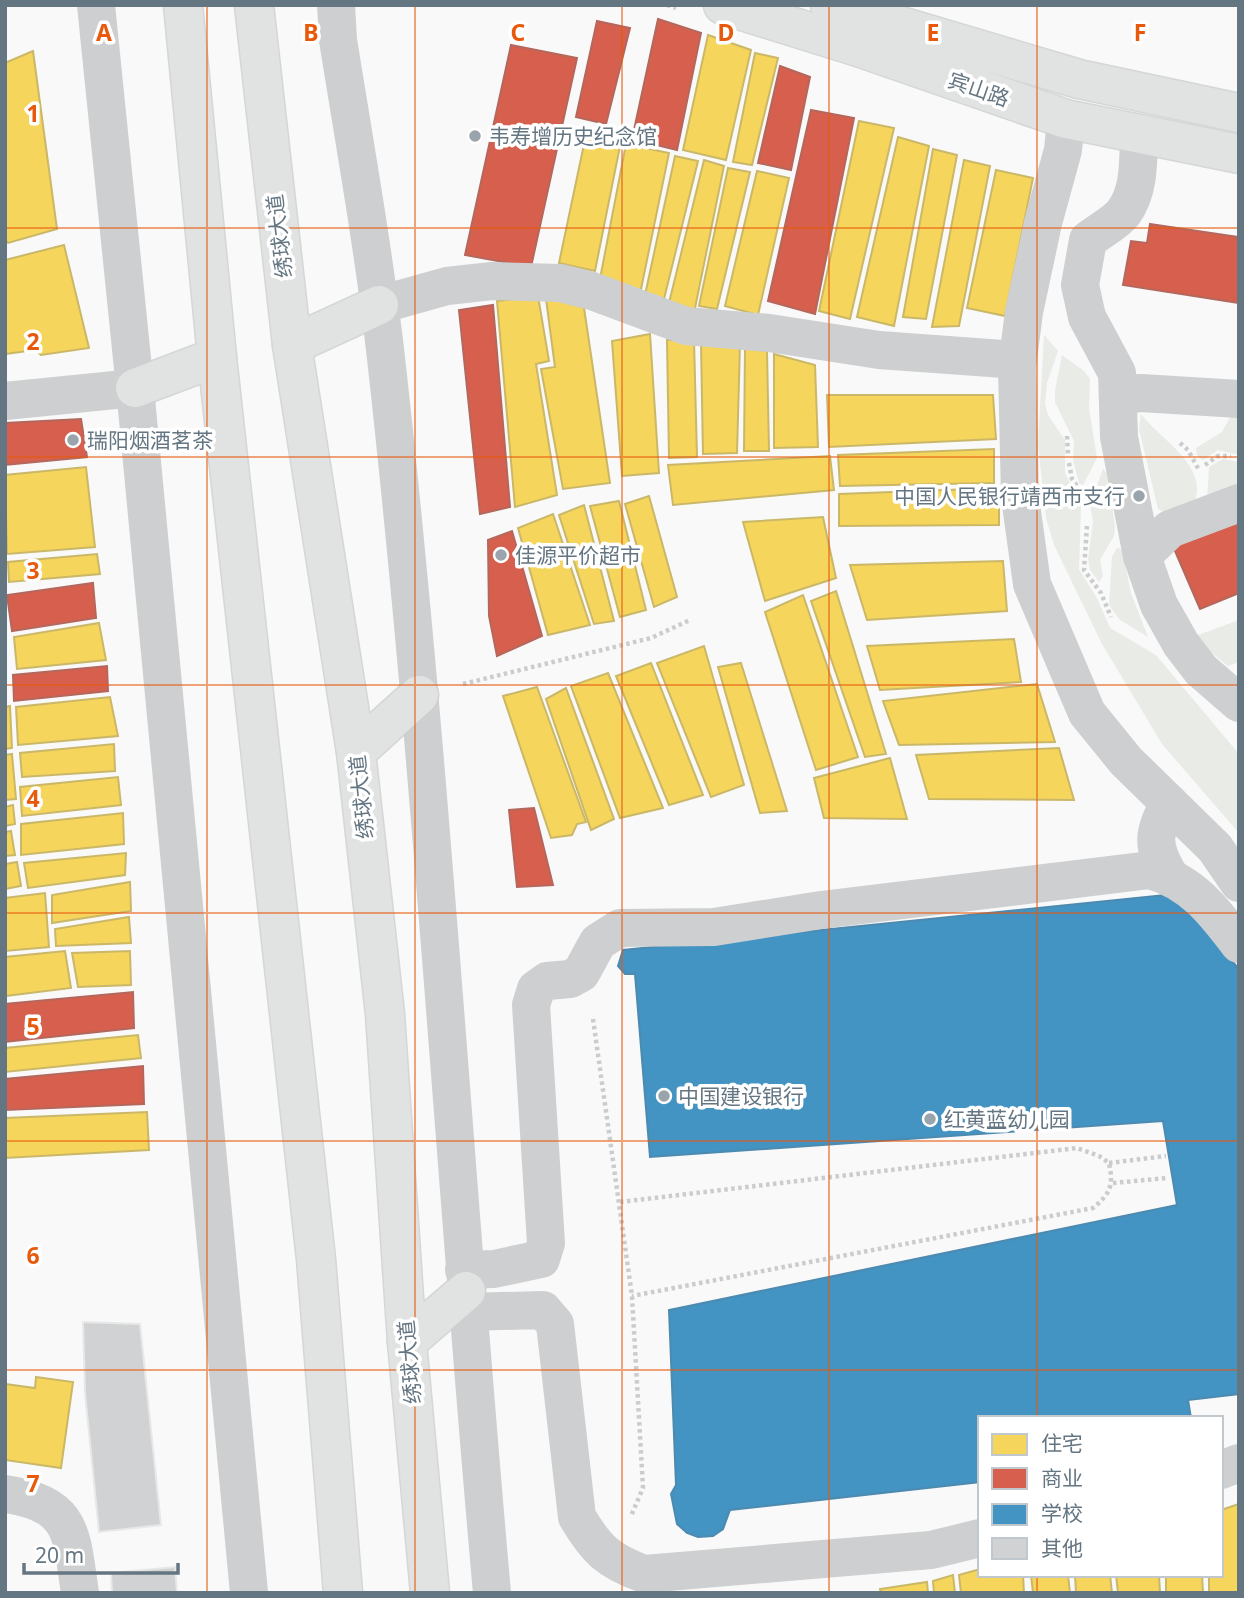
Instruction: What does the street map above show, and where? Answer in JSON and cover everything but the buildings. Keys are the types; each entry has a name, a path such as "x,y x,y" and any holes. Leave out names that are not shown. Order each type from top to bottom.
{"main road":[{"path":"183,5 217,357 315,1245 343,1593"},
{"name":"绣球大道","path":"254,5 292,345 356,752 385,1014 407,1342 430,1593"},
{"name":"宾山路","path":"723,5 858,47 1066,119 1239,154"},
{"name":"宾山路","path":"830,5 1079,79 1239,113"},
{"path":"292,345 379,305"},
{"path":"135,388 217,357"},
{"path":"356,752 437,690"},
{"path":"407,1342 465,1291"}],"street":[{"path":"96,5 249,1593"},
{"path":"337,5 338,40 437,690 465,1291 492,1593"},
{"path":"1066,119 1063,150 1024,312 1018,360 1020,497 1032,584 1087,713 1126,761 1215,848 1239,883"},
{"path":"1139,135 1138,172 1131,198 1123,214 1088,240 1080,285 1087,317 1117,373 1124,394 1119,437 1142,556 1159,605 1181,644 1201,670 1237,698"},
{"path":"379,305 447,286 538,281 592,291 686,326 769,333 879,350 1018,360"},
{"path":"5,401 135,388"},
{"path":"1124,394 1239,399"},
{"path":"1142,556 1170,529 1201,515 1239,503"},
{"path":"1169,803 1157,826 1155,843 1169,875"},
{"path":"465,1291 494,1269 541,1259 545,1242 531,1005 536,989 547,981 570,979 581,973 598,943 620,928 714,927 821,910 1150,870 1169,875 1201,897 1239,944"},
{"path":"465,1291 543,1310 555,1324 577,1517 592,1543 615,1563 644,1573 931,1550 978,1538"},
{"path":"5,1494 32,1498 55,1510 72,1538 80,1593"}],"path":[{"path":"1124,394 1157,427 1188,450 1203,487 1201,515"},
{"path":"437,690 651,638 690,620"},
{"path":"581,973 589,985 632,1296 643,1488 637,1507 625,1524 592,1543"},
{"path":"620,1202 1077,1148 1109,1163 1114,1184 1107,1196 1093,1208 632,1296"},
{"path":"1109,1163 1166,1156"},
{"path":"1114,1184 1167,1178"}],"shaded area":[{"path":"1044,335 1058,351 1047,383 1045,404 1048,415 1065,440 1065,473 1081,504 1079,569 1098,600 1110,628 1156,655 1239,754 1239,833 1162,744 1102,644 1054,545 1046,518 1038,444"},
{"path":"1062,355 1084,371 1090,379 1089,408 1097,458 1083,485 1079,483 1073,460 1074,441 1055,402"},
{"path":"1233,412 1239,412 1239,455 1218,450 1203,460 1197,455 1196,448 1222,432"},
{"path":"1141,414 1190,466 1197,491 1193,505 1164,512 1158,509 1139,429"},
{"path":"1223,459 1239,462 1239,491 1207,501 1209,467"},
{"path":"1103,469 1108,475 1115,527 1114,536 1100,560 1103,576 1099,582 1090,570 1088,559 1093,522 1090,505"},
{"path":"1117,548 1122,549 1131,593 1148,637 1120,620 1109,605 1112,557"},
{"path":"1239,620 1239,662 1228,666 1207,649 1198,635"}],"place":[{"name":"韦寿增历史纪念馆","path":"475,136"},
{"name":"瑞阳烟酒茗茶","path":"73,440"},
{"name":"中国人民银行靖西市支行","path":"1139,496"},
{"name":"佳源平价超市","path":"501,555"},
{"name":"中国建设银行","path":"664,1096"},
{"name":"红黄蓝幼儿园","path":"930,1119"}]}
